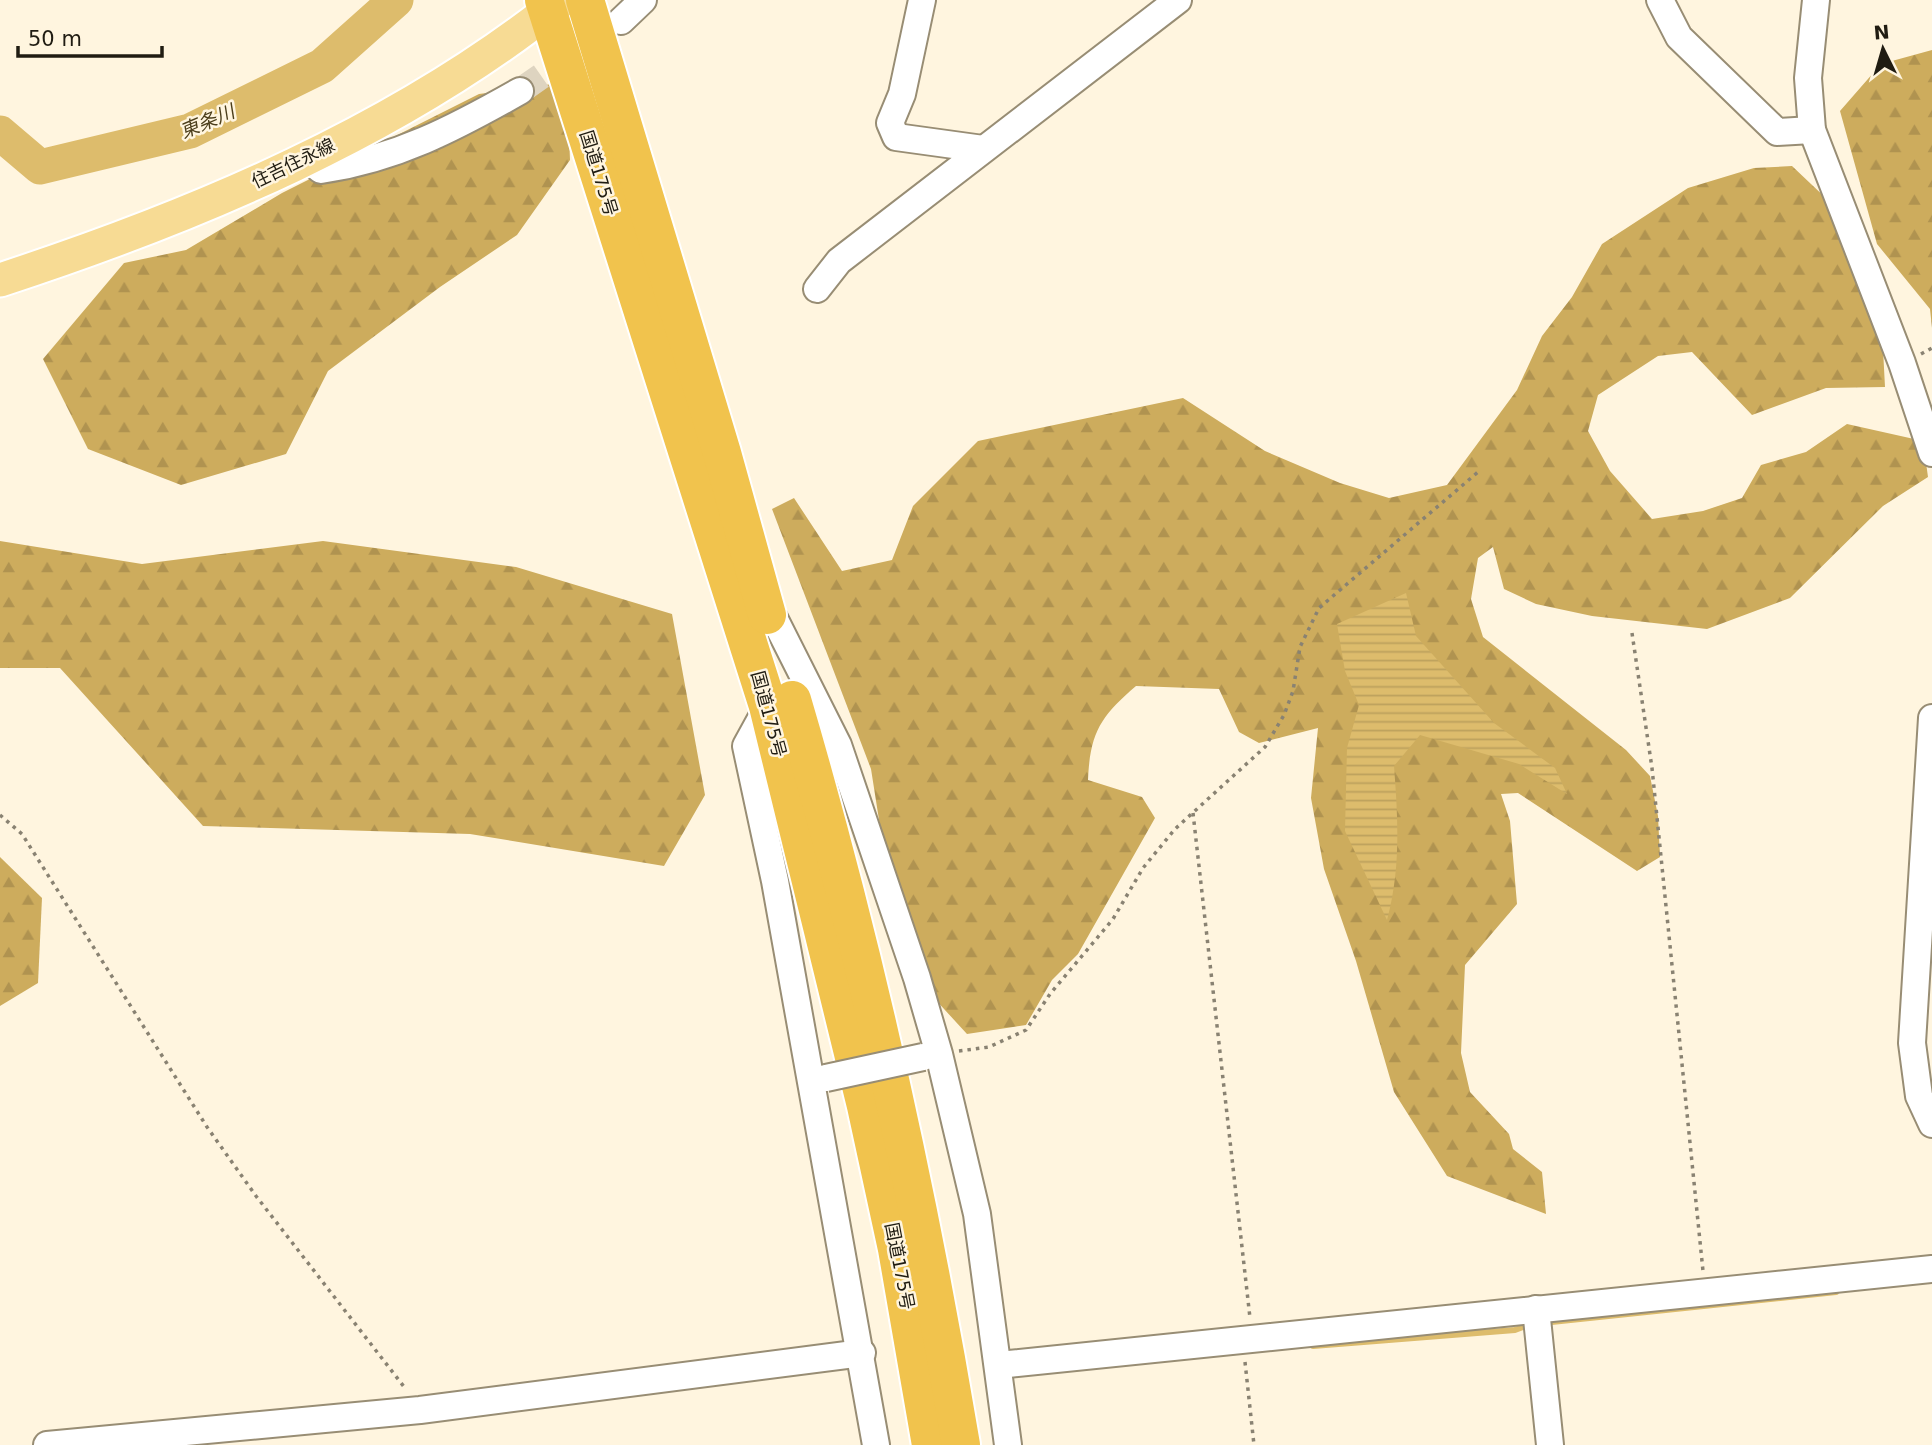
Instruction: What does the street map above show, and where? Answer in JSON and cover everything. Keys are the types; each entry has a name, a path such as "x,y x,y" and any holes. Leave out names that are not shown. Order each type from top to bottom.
{"highway":[{"name":"国道175号","path":"584,0 722,453 820,796 933,1275 961,1445"},
{"name":"国道175号","path":"551,4 768,706 866,1106 897,1249 931,1445"}],"main road":[{"name":"住吉住永線","path":"0,280 115,243 307,159 502,46 551,4"}],"street":[{"path":"621,21 643,0"},
{"path":"922,0 902,94 890,123 896,137 983,149"},
{"path":"817,289 839,261 1178,0"},
{"path":"1660,0 1679,37 1777,132 1812,130"},
{"path":"1816,0 1808,78 1812,130 1902,363 1932,453"},
{"path":"307,159 321,170 363,164 443,134 520,91"},
{"path":"760,589 838,745 917,978 931,1055 977,1214 1008,1445"},
{"path":"768,706 746,746 817,1078 876,1445"},
{"path":"1932,718 1912,1043 1919,1096 1932,1124"},
{"path":"817,1078 931,1055"},
{"path":"999,1365 1932,1269"},
{"path":"1536,1309 1550,1445"},
{"path":"47,1445 420,1410 862,1353"}],"path":[{"path":"931,1055 989,1048 1026,1030 1050,994 1113,919 1143,868 1193,813 1265,747 1284,715 1293,691 1300,648 1319,608 1478,472"},
{"path":"1632,634 1652,768 1705,1292"},
{"path":"1193,813 1247,1339 1254,1445"},
{"path":"0,815 22,834 214,1137 256,1196 391,1368 420,1410"}],"green space":[{"path":"1932,50 1932,328 1930,309 1877,244 1840,111 1881,64"},
{"path":"567,82 570,160 517,235 440,287 328,371 286,454 181,485 88,449 43,359 124,263 186,250 282,193 479,94"},
{"path":"1792,166 1830,202 1882,330 1885,387 1826,388 1752,415 1692,352 1658,356 1598,395 1588,431 1610,471 1652,519 1703,511 1742,498 1761,465 1806,452 1847,424 1923,441 1928,477 1883,506 1790,598 1707,629 1592,616 1536,604 1504,589 1493,547 1478,558 1471,599 1483,637 1626,750 1650,776 1658,816 1660,857 1637,871 1518,793 1501,794 1510,821 1517,904 1465,965 1461,1053 1470,1092 1509,1134 1513,1149 1542,1172 1546,1214 1447,1176 1394,1092 1356,961 1324,869 1311,798 1318,728 1259,743 1239,732 1219,689 1136,686 1106,716 1091,749 1088,780 1142,797 1155,818 1078,954 1052,980 1026,1025 967,1034 933,997 888,877 871,769 772,509 794,498 842,571 892,560 913,506 978,441 1183,398 1265,451 1340,483 1389,498 1447,485 1517,390 1542,336 1572,297 1602,244 1688,188 1754,168"},
{"path":"0,541 142,564 323,541 516,567 672,614 705,795 664,866 470,834 203,826 60,668 0,668"},
{"path":"0,857 42,898 38,983 0,1006"}],"shaded area":[{"path":"1406,593 1416,636 1494,723 1555,768 1567,794 1519,764 1420,735 1394,766 1396,863 1387,920 1345,831 1347,748 1359,705 1345,671 1337,624"}],"waterway":[{"name":"東条川","path":"0,133 40,167 190,131 322,66 396,0"},
{"path":"1542,1323 1836,1292"},
{"path":"1313,1346 1515,1330 1531,1324"}],"tunnel":[{"path":"520,91 576,52"}]}
